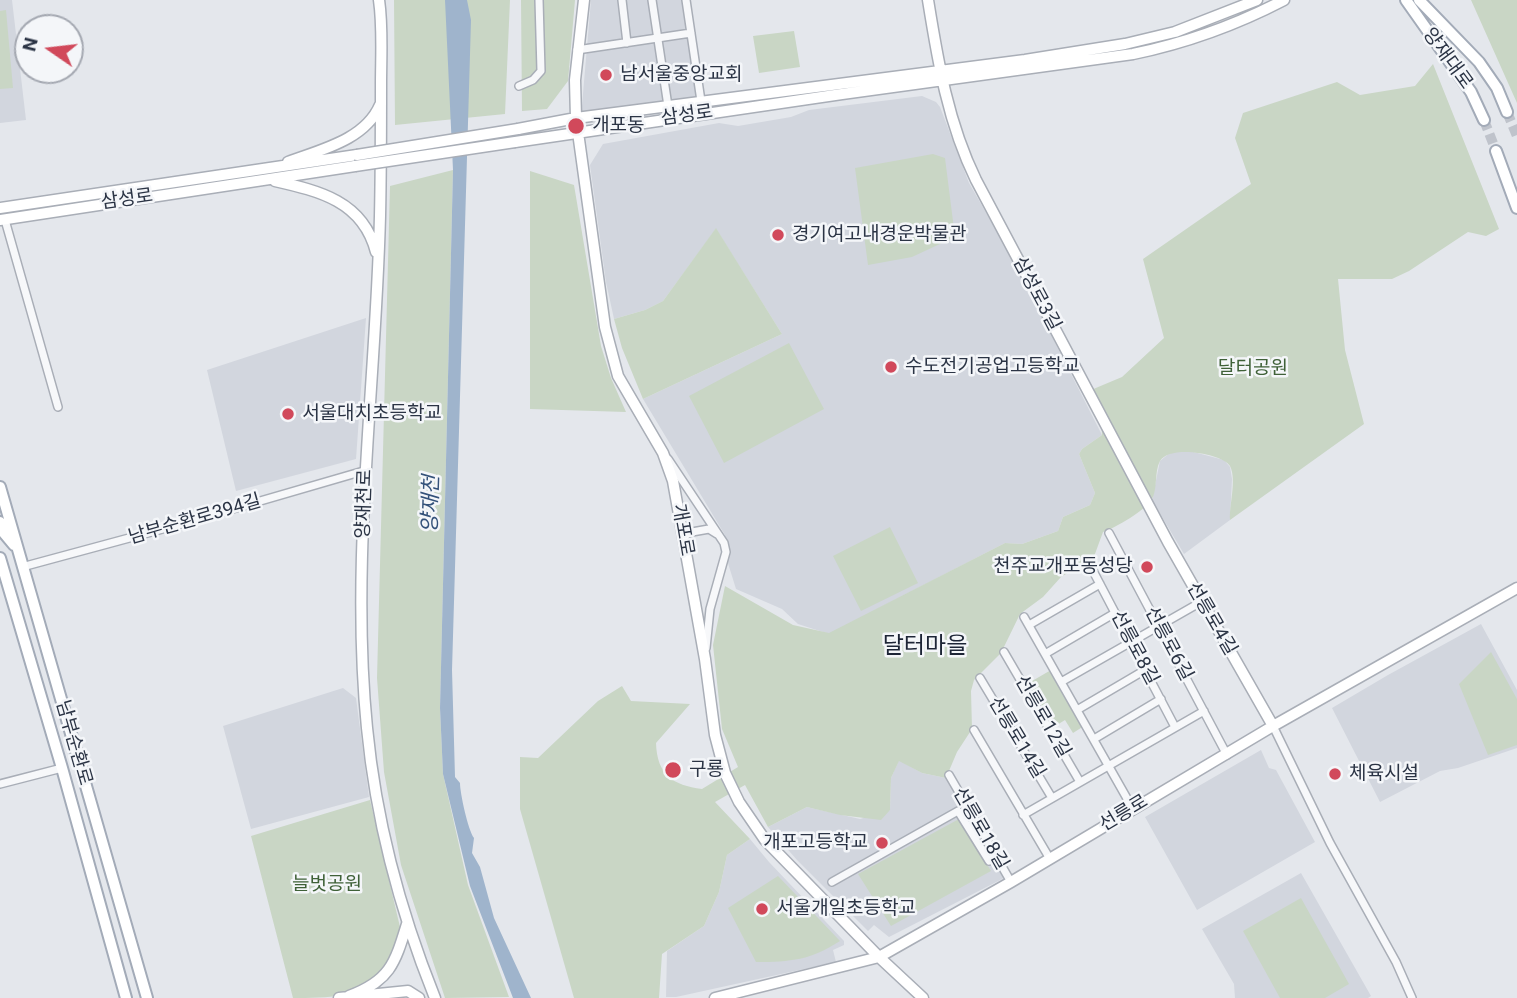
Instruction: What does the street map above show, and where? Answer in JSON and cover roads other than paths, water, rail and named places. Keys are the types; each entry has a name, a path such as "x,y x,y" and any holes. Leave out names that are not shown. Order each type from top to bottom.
{"main road":[{"name":"양재대로","path":"1406,0 1471,92 1484,120"},
{"name":"양재대로","path":"1419,0 1479,62 1497,88 1507,112"},
{"path":"1496,152 1517,208"},
{"name":"남부순환로","path":"0,487 147,998"},
{"path":"0,522 4,533 16,547"},
{"name":"남부순환로","path":"0,558 4,586 62,768 126,998"}],"street":[{"name":"양재천로","path":"379,0 379,264 362,587 367,727 379,814 407,924 435,998"},
{"path":"519,86 533,80 541,71 539,0"},
{"name":"개포로","path":"584,0 577,50 576,118 605,327 612,357 631,401 663,453 673,481 719,755 725,773 739,802 765,840 923,998"},
{"path":"622,0 627,43"},
{"path":"652,0 668,106"},
{"path":"686,0 701,101"},
{"name":"삼성로3길","path":"928,0 939,70 957,138 976,180 1152,511"},
{"name":"삼성로","path":"356,161 576,118 1024,60 1125,44 1175,32 1258,0"},
{"name":"삼성로","path":"0,208 515,142 1120,57 1174,46 1256,15 1284,0"},
{"path":"577,50 691,33"},
{"path":"267,174 358,132 374,117 381,102"},
{"path":"267,174 343,203 355,214 373,243 379,264"},
{"name":"삼성로","path":"3,220 267,174"},
{"path":"3,220 58,407"},
{"path":"663,453 720,537 726,552 710,610 705,659"},
{"name":"남부순환로394길","path":"22,567 367,470"},
{"name":"선릉로4길","path":"1152,511 1273,726"},
{"path":"684,537 692,531 709,529 720,537"},
{"name":"선릉로6길","path":"1109,533 1227,755"},
{"name":"선릉로8길","path":"1092,569 1175,727"},
{"path":"1028,625 1100,584"},
{"name":"선릉로","path":"715,998 880,957 1273,726 1517,588"},
{"path":"1061,682 1201,602"},
{"path":"1045,654 1115,613"},
{"path":"1024,617 1133,809"},
{"name":"선릉로12길","path":"1004,652 1080,782"},
{"path":"1077,710 1145,670"},
{"name":"선릉로14길","path":"980,678 1052,798"},
{"path":"1094,739 1161,699"},
{"path":"1023,815 1204,711"},
{"path":"1273,726 1330,843 1396,962 1412,998"},
{"path":"974,730 1049,859"},
{"path":"0,784 62,768"},
{"name":"선릉로18길","path":"949,775 1011,882"},
{"path":"832,882 958,811 989,861 993,859"},
{"path":"344,997 373,986 385,976 394,965 407,924"},
{"path":"344,997 408,991 419,998"}],"water":[{"path":"445,0 467,0 471,20 452,670 455,777 460,783 469,827 474,838 472,853 480,867 494,918 531,998 513,998 470,886 443,774 440,708 453,170"}],"tunnel":[{"path":"1507,112 1517,136"},
{"path":"1484,120 1496,151"}],"place":[{"name":"남서울중앙교회","path":"606,75"},
{"name":"개포동","path":"576,126"},
{"name":"경기여고내경운박물관","path":"778,235"},
{"name":"수도전기공업고등학교","path":"891,367"},
{"name":"서울대치초등학교","path":"288,414"},
{"name":"천주교개포동성당","path":"1147,567"},
{"name":"구룡","path":"673,770"},
{"name":"체육시설","path":"1335,774"},
{"name":"개포고등학교","path":"882,843"},
{"name":"서울개일초등학교","path":"762,909"}],"district":[{"name":"달터마을","path":"925,647"}],"park label":[{"name":"달터공원","path":"1253,369"},
{"name":"늘벗공원","path":"327,885"}],"water label":[{"name":"양재천","path":"432,504"}]}
